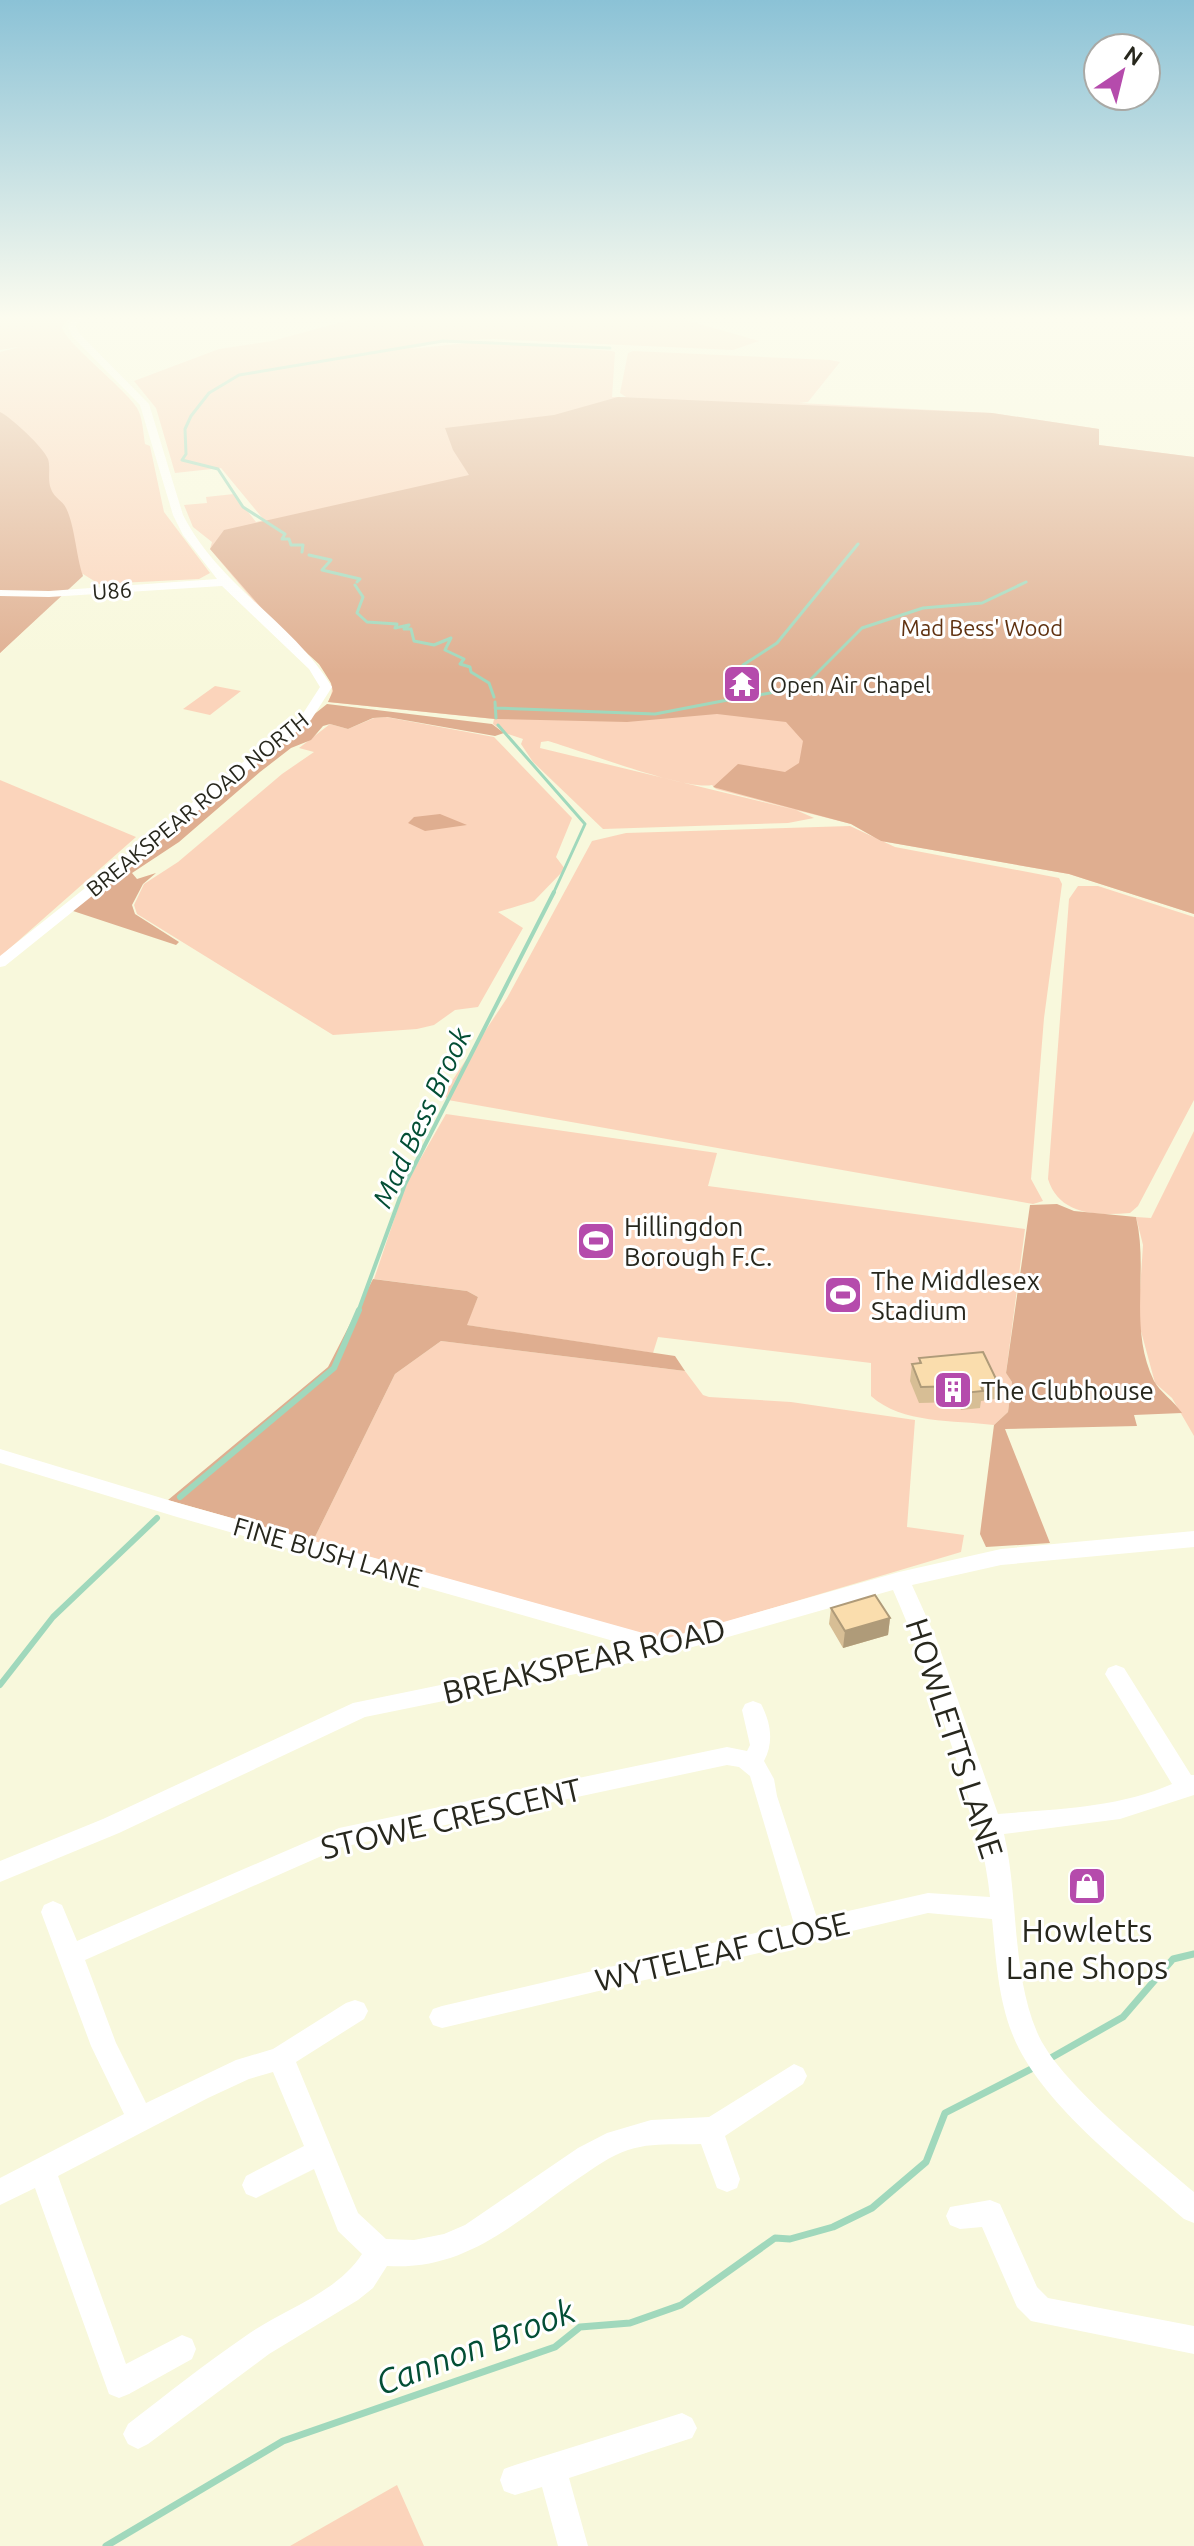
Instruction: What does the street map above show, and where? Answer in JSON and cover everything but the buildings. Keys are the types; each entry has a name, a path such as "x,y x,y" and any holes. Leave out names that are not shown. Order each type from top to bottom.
{"street":[{"name":"BREAKSPEAR ROAD NORTH","path":"0,963 307,717 323,697 325,684 314,667 225,582 178,515 154,437"},
{"name":"U86","path":"0,593 49,594 225,582"},
{"name":"FINE BUSH LANE","path":"0,1456 177,1510 643,1641 654,1650"},
{"name":"BREAKSPEAR ROAD","path":"0,1872 111,1826 361,1709 654,1650 899,1580 1001,1557 1194,1539"},
{"name":"HOWLETTS LANE","path":"899,1580 925,1638 990,1825 1004,1909 1012,1985 1025,2034 1033,2051 1053,2075 1194,2210"},
{"path":"990,1825 1160,1802 1190,1786 1116,1674"},
{"path":"753,1710 761,1745 753,1761 763,1775 765,1796 809,1931"},
{"name":"STOWE CRESCENT","path":"71,1955 339,1838 727,1756 753,1761"},
{"name":"WYTELEAF CLOSE","path":"442,2017 928,1903 1004,1909"},
{"path":"53,1912 104,2046 141,2120"},
{"path":"0,2192 43,2173 199,2089 245,2068 279,2059 355,2011"},
{"path":"279,2059 289,2074 348,2222 380,2252 407,2257 453,2246 478,2233 579,2158 620,2140 662,2131 710,2130 794,2076"},
{"path":"710,2130 727,2179"},
{"path":"256,2185 318,2153"},
{"path":"43,2173 119,2384 182,2349"},
{"path":"960,2216 990,2213 1027,2297 1041,2311 1194,2340"},
{"path":"138,2434 259,2344 348,2290 363,2278 380,2252"},
{"path":"515,2480 682,2428"},
{"path":"552,2470 573,2546"}],"green space":[{"path":"0,437 144,437 145,444 150,446 164,512 210,573 199,579 99,584 83,574 0,653"},
{"path":"0,437 30,437 48,459 52,492 69,515 83,576 0,653"},
{"name":"Mad Bess' Wood","path":"164,437 1099,437 1099,445 1194,457 1194,914 1069,874 881,841 851,824 796,810 814,818 788,823 603,829 533,762 521,744 523,739 505,733 493,724 494,719 328,702 332,688 324,671 276,626 210,549 212,542 193,527 184,505 207,503 206,497 234,494 256,522 264,520 221,468 175,473","holes":["548,741 632,769 677,781 540,748 541,742","680,782 712,785 716,789 796,810"]},
{"name":"Mad Bess' Wood","path":"448,437 1099,437 1099,445 1194,457 1194,914 1069,874 881,841 851,824 713,787 738,764 785,772 799,763 803,741 786,722 717,714 627,722 495,719 328,702 333,691 319,664 279,628 210,549 224,530 469,475"},
{"path":"215,686 241,691 210,715 183,709"},
{"path":"327,704 492,724 504,733 495,736 387,717 373,718 348,729 330,724 323,726 311,740 291,748 260,772 179,842 132,873 137,879 156,873 143,884 132,905 135,914 179,942 176,945 70,910"},
{"path":"386,717 494,737 572,818 556,857 565,869 534,901 498,912 523,928 478,1007 455,1010 434,1025 417,1029 333,1035 137,914 134,905 144,884 178,862 282,774 314,752 299,748 330,724 348,729 374,718"},
{"path":"0,780 136,837 0,957"},
{"path":"440,814 467,825 425,831 408,823 414,817"},
{"path":"850,826 895,847 1059,878 1062,884 1044,1018 1031,1179 1043,1201 1033,1204 448,1100 445,1096 507,998 592,841 626,833"},
{"path":"1078,886 1098,886 1194,917 1194,1100 1138,1206 1130,1213 1081,1211 1061,1200 1048,1179 1069,899"},
{"path":"446,1114 717,1153 708,1186 1025,1229 1006,1373 1012,1382 1008,1412 994,1425 929,1419 898,1412 871,1396 871,1363 658,1337 653,1353 466,1325 478,1297 467,1291 374,1279 406,1184"},
{"path":"1194,1131 1194,1436 1172,1398 1155,1383 1138,1320 1143,1245 1136,1217 1151,1218"},
{"path":"1057,1204 1074,1211 1136,1217 1141,1258 1140,1320 1146,1361 1154,1381 1182,1413 1134,1415 1137,1426 1005,1429 1050,1543 986,1547 980,1534 994,1425 1008,1412 1012,1382 1006,1373 1030,1205"},
{"path":"373,1279 467,1291 478,1297 467,1325 675,1356 685,1371 441,1341 395,1374 313,1541 168,1500 328,1367"},
{"path":"441,1341 685,1371 703,1395 709,1397 791,1402 915,1420 907,1527 964,1535 961,1552 665,1640 313,1541 395,1374"},
{"path":"397,2485 424,2546 290,2546"}],"waterway":[{"name":"Mad Bess Brook","path":"185,437 186,454 182,460 218,469 243,507 285,534 282,539 289,539 291,545 303,545 302,552"},
{"path":"730,686 743,665 777,643 858,544"},
{"name":"Mad Bess Brook","path":"309,555 331,560 322,570 360,579 357,582"},
{"path":"791,692 799,691 862,628 923,608 982,603 1026,582"},
{"name":"Mad Bess Brook","path":"355,585 363,597 357,613 367,622 397,624 395,628 409,625 404,629 411,629 414,641 434,645 451,638 445,650 464,659 460,664 470,667 471,672 489,683 494,697"},
{"path":"748,697 775,692"},
{"path":"495,708 655,714 738,698"},
{"name":"Mad Bess Brook","path":"495,702 495,708"},
{"name":"Mad Bess Brook","path":"495,708 496,718"},
{"name":"Mad Bess Brook","path":"498,725 585,824 553,894"},
{"name":"Mad Bess Brook","path":"358,1312 405,1184 553,894"},
{"name":"Mad Bess Brook","path":"180,1497 334,1368 359,1310"},
{"name":"Mad Bess Brook","path":"0,1685 53,1617 157,1518"},
{"name":"Cannon Brook","path":"1049,2059 1123,2017 1173,1959 1194,1954"},
{"name":"Cannon Brook","path":"106,2546 283,2441 555,2347 580,2327 630,2323 681,2305 775,2238 790,2239 833,2227 872,2208 926,2162 945,2113 1037,2066"}],"place":[{"name":"Open Air Chapel","path":"742,684"},
{"name":"Hillingdon Borough F.C.","path":"596,1241"},
{"name":"The Middlesex Stadium","path":"843,1295"},
{"name":"The Clubhouse","path":"953,1390"},
{"name":"Howletts Lane Shops","path":"1087,1886"}]}
